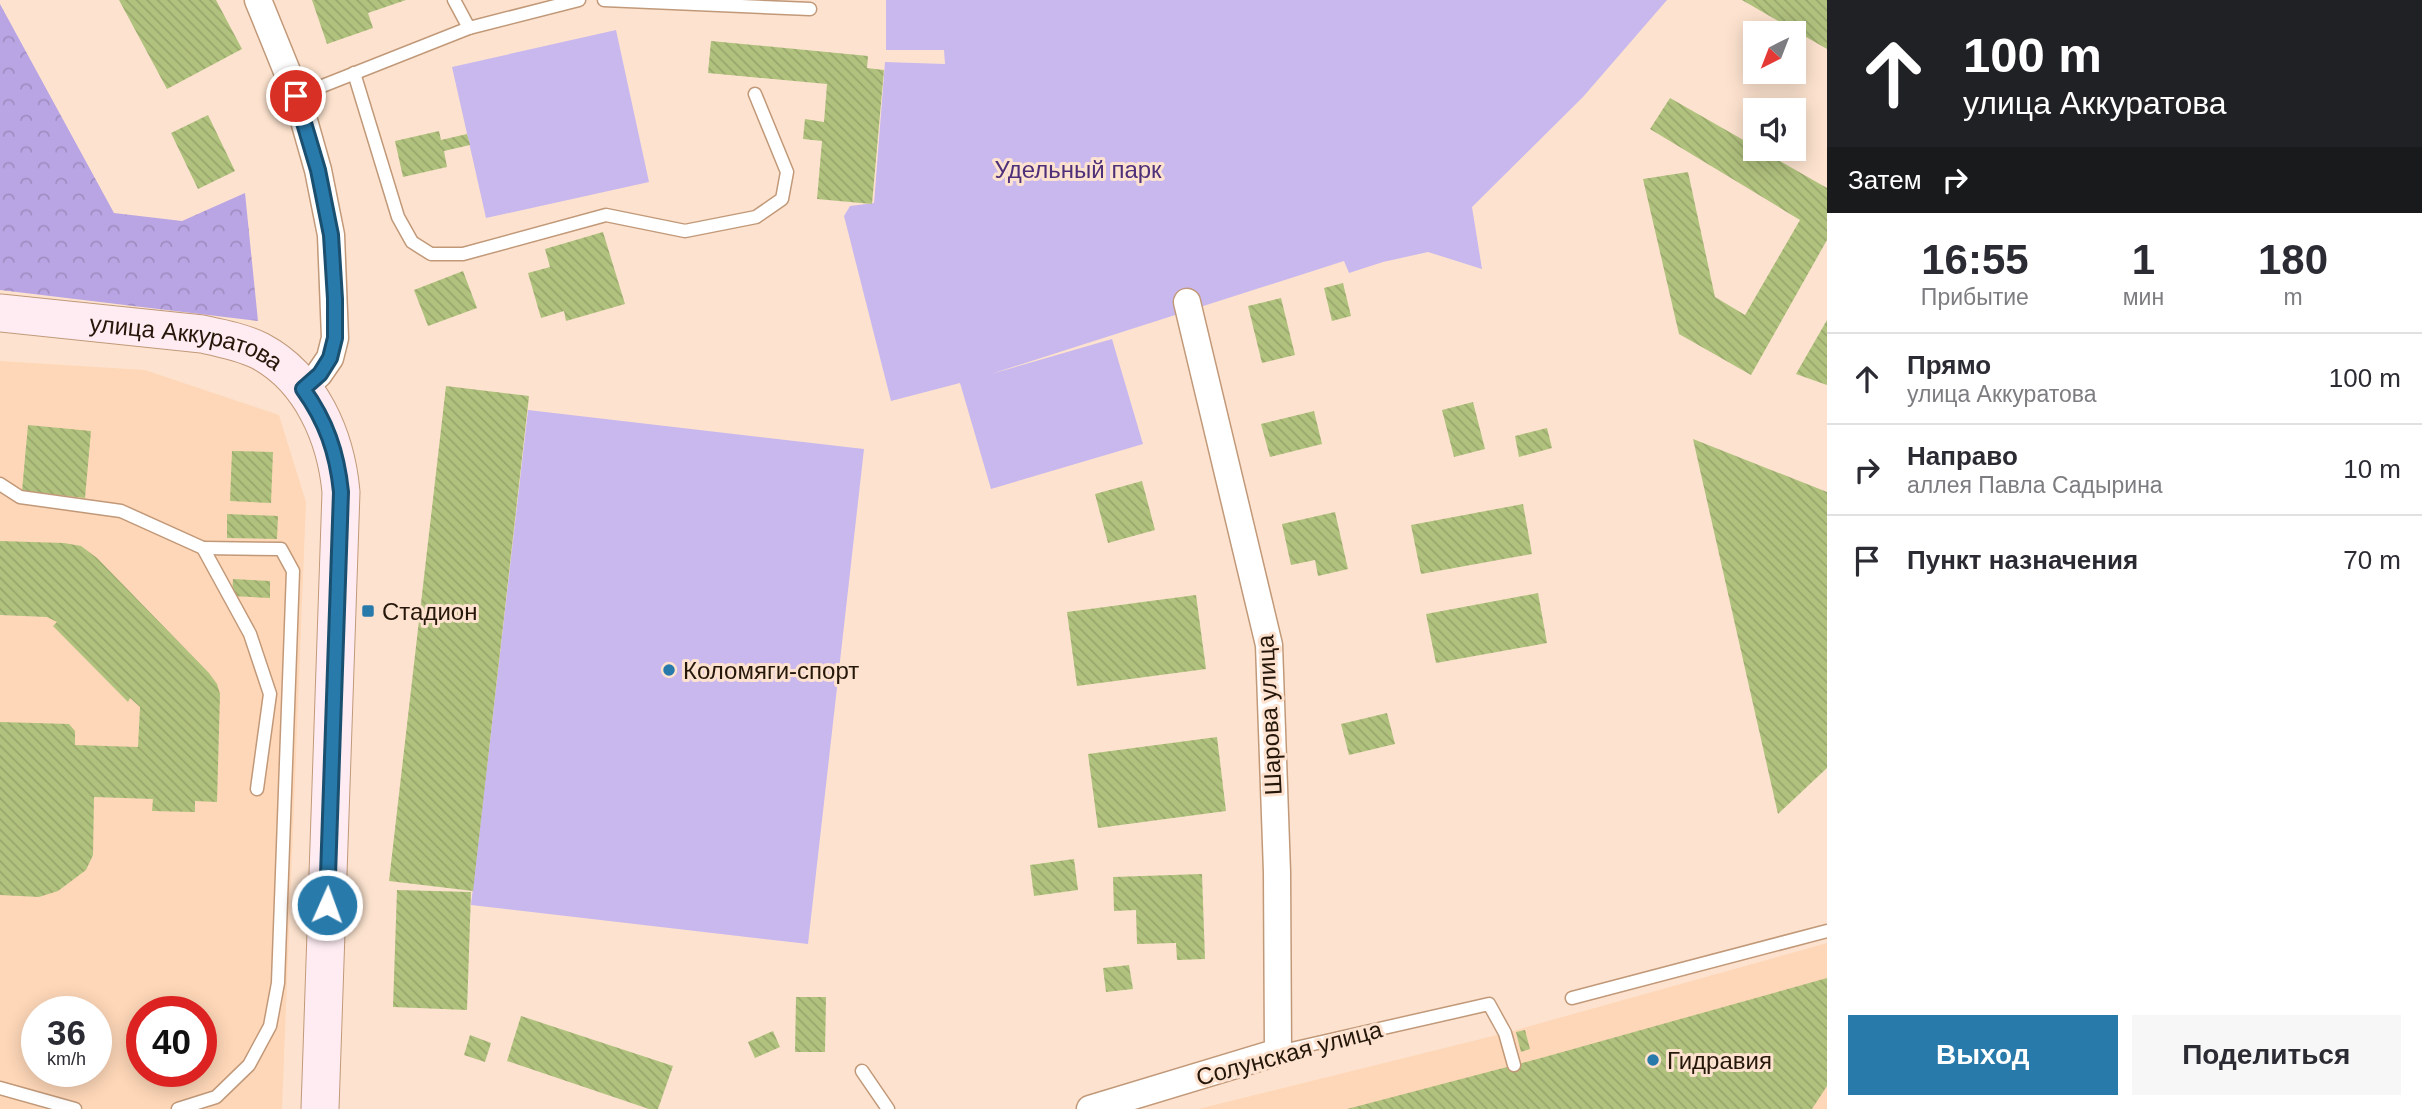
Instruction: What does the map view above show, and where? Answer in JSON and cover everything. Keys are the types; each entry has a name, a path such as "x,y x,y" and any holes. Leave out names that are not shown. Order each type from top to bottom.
{"street":[{"path":"258,0 296,96 318,170 331,235 335,338 330,358 320,374 303,389"},
{"name":"Шарова улица","path":"1187,302 1269,645 1277,872 1278,1052"},
{"name":"улица Аккуратова","path":"0,313 202,334 233,341 268,356 284,368 318,411 331,437 341,492 320,1109"},
{"name":"Солунская улица","path":"1090,1109 1278,1052"}],"lane":[{"path":"454,0 469,28"},
{"path":"296,96 469,28 579,0"},
{"path":"604,0 810,9"},
{"path":"354,73 398,217 412,242 431,254 463,254 606,215 685,231 756,218 782,199 787,172 755,93"},
{"path":"0,484 20,497 121,510 203,548 281,549 293,571 278,983 270,1026 249,1065 216,1097 178,1109"},
{"path":"203,548 250,634 270,694 257,789"},
{"path":"1572,998 1827,931"},
{"name":"Солунская улица","path":"1278,1052 1489,1003 1505,1033 1514,1065"},
{"path":"862,1071 888,1109"},
{"path":"0,1088 75,1109"}],"shaded area":[{"path":"0,361 145,370 279,415 306,502 282,1109 0,1109"},
{"path":"1827,943 1827,1109 1198,1109 1505,1033"}],"green space":[{"name":"Удельный парк","path":"886,0 1667,0 1583,97 1472,207 1482,269 1428,252 1349,273 1344,261 991,374 1112,339 1143,444 991,489 960,383 891,401 844,216 850,206 874,203 885,62 945,64 944,50 886,50"},
{"path":"0,4 114,213 182,221 245,193 258,321 0,290"},
{"path":"616,30 649,182 486,218 452,67"},
{"name":"Коломяги-спорт","path":"528,410 864,449 808,944 471,905"}],"building":[{"path":"119,0 216,0 242,49 167,89"},
{"path":"312,0 406,0 368,13 373,28 327,44"},
{"path":"1742,0 1827,0 1827,49 1806,37 1806,21 1778,21"},
{"path":"711,41 868,56 867,68 884,70 872,204 817,199 822,141 803,139 805,119 824,122 827,84 708,73"},
{"path":"1670,98 1743,140 1743,161 1780,161 1827,188 1827,240 1751,375 1679,334 1643,179 1688,172 1715,297 1745,315 1800,220 1650,129"},
{"path":"208,115 235,171 198,189 171,133"},
{"path":"439,131 441,140 467,134 470,145 444,151 447,167 403,177 395,141"},
{"path":"603,232 625,304 566,321 564,311 541,318 528,273 550,267 545,249"},
{"path":"463,271 477,308 428,326 414,290"},
{"path":"1343,283 1351,316 1332,321 1324,288"},
{"path":"1281,298 1295,355 1262,363 1248,306"},
{"path":"1827,320 1827,385 1796,374"},
{"path":"446,386 529,396 473,891 389,881"},
{"path":"1473,402 1485,449 1454,457 1442,410"},
{"path":"1314,411 1322,444 1270,457 1261,424"},
{"path":"28,425 91,431 85,498 22,491"},
{"path":"1547,428 1552,448 1519,457 1515,436"},
{"path":"1693,439 1827,492 1827,768 1778,814"},
{"path":"232,451 273,452 271,503 230,501"},
{"path":"1142,481 1155,530 1108,543 1095,494"},
{"path":"1523,504 1532,554 1421,574 1411,525"},
{"path":"1335,512 1348,569 1318,576 1315,560 1291,565 1282,524"},
{"path":"227,514 278,516 277,539 227,538"},
{"path":"0,541 81,546 97,558 209,673 220,694 217,802 195,801 195,812 152,811 153,799 94,797 93,855 86,870 58,891 39,897 0,895 0,722 69,724 75,731 75,745 138,747 140,707 130,698 128,702 53,626 57,622 47,617 0,615"},
{"path":"233,579 270,581 270,598 232,596"},
{"path":"1538,593 1547,643 1436,663 1426,614"},
{"path":"1196,595 1206,669 1077,686 1067,612"},
{"path":"1387,713 1395,744 1349,755 1341,724"},
{"path":"1217,737 1226,811 1098,828 1088,754"},
{"path":"1074,859 1078,890 1034,896 1030,865"},
{"path":"1202,874 1205,959 1177,960 1176,943 1137,944 1136,910 1114,911 1113,877"},
{"path":"397,890 471,892 467,1010 393,1007"},
{"path":"1129,965 1133,989 1106,992 1103,968"},
{"path":"1827,978 1827,1086 1812,1109 1347,1109 1541,1058"},
{"path":"796,997 826,997 825,1052 795,1052"},
{"path":"521,1016 673,1066 658,1109 649,1109 507,1061"},
{"path":"1525,1030 1530,1049 1521,1052 1516,1032"},
{"path":"773,1031 780,1047 755,1058 748,1042"},
{"path":"470,1035 491,1043 485,1062 464,1055"}],"place":[{"name":"Стадион","path":"368,611"},
{"name":"Коломяги-спорт","path":"669,670"},
{"name":"Гидравия","path":"1653,1060"}],"route":[{"path":"296,96 318,170 331,235 335,299 335,338 330,358 320,374 303,389 331,437 341,492 327,905"}]}
